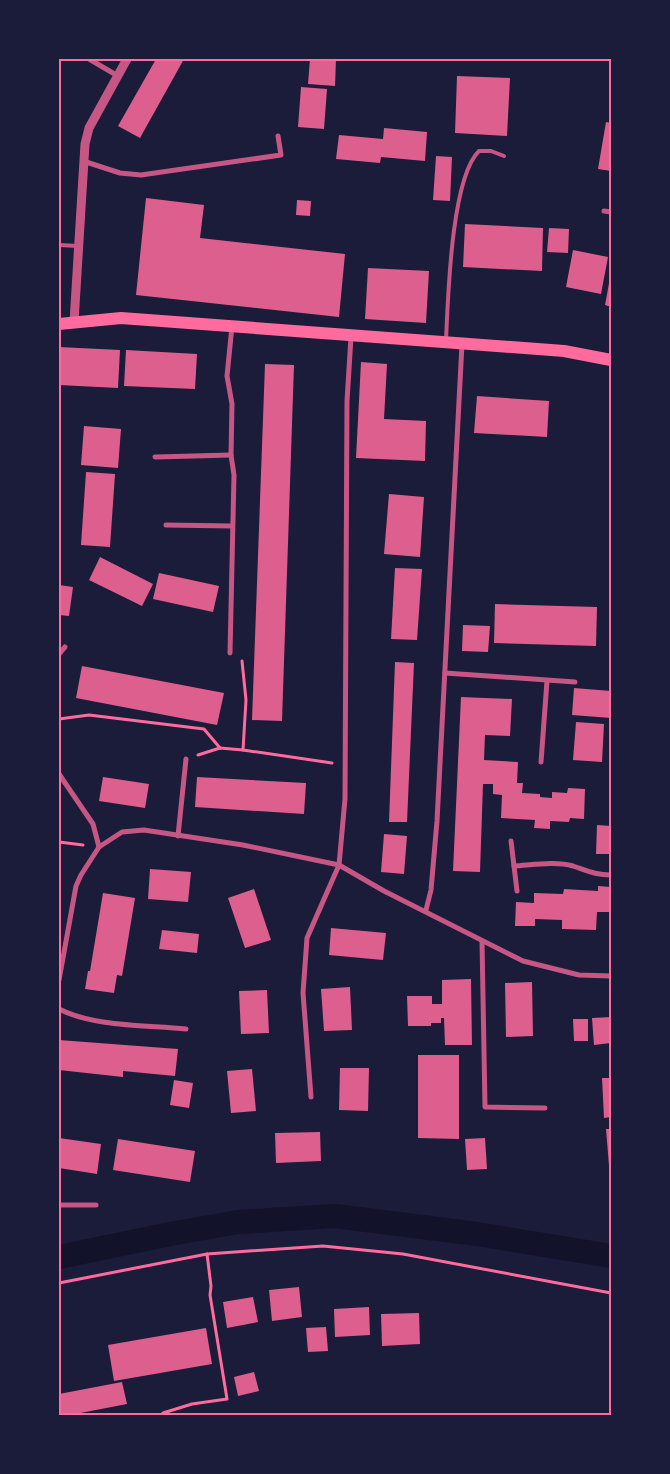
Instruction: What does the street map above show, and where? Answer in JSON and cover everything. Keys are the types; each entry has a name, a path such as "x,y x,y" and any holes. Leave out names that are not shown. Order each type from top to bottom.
{"main road":[{"path":"59,324 121,318 564,351 611,360"}],"street":[{"path":"89,59 118,76"},
{"path":"74,322 83,160 89,128 127,59"},
{"path":"83,160 120,173 141,175 281,155 278,136"},
{"path":"604,211 611,212"},
{"path":"230,653 234,475 232,404 227,376 232,326"},
{"path":"310,1096 303,993 307,938 339,865 344,815 347,401 351,336"},
{"path":"426,910 431,890 437,821 462,343"},
{"path":"155,457 232,455"},
{"path":"166,525 232,526"},
{"path":"59,654 65,647"},
{"path":"445,673 575,682"},
{"path":"541,762 547,681"},
{"path":"178,836 186,759"},
{"path":"59,774 93,824 99,847"},
{"path":"59,980 76,886 80,875 99,847 122,832 144,830 243,844 339,865 384,891 426,910 523,961 579,975 611,976"},
{"path":"512,841 517,891"},
{"path":"514,866 564,865 573,866 585,872 611,875"},
{"path":"482,941 485,1107 545,1108"},
{"path":"59,1009 70,1015 94,1020 186,1029"},
{"path":"59,1205 96,1205"}],"lane":[{"path":"446,342 448,287 464,176 473,157 479,151 491,151 504,156"},
{"path":"59,245 78,246"}],"path":[{"path":"230,653 242,658 246,700 244,750"},
{"path":"59,719 89,715 204,728 220,748"},
{"path":"186,759 220,748 345,765"},
{"path":"59,842 99,847"},
{"path":"59,1283 207,1254 323,1246 385,1252 527,1276 611,1293"},
{"path":"163,1413 192,1404 226,1400 210,1295 212,1286 207,1254"}],"building":[{"path":"156,59 184,59 140,138 118,126"},
{"path":"310,59 336,59 335,86 308,84"},
{"path":"457,76 510,78 507,136 455,133"},
{"path":"301,87 327,89 324,129 298,127"},
{"path":"606,122 611,123 611,171 598,169"},
{"path":"384,128 427,132 425,161 381,157 380,163 336,159 339,135 383,139"},
{"path":"436,156 452,157 450,201 433,200"},
{"path":"146,198 204,205 200,238 345,254 339,317 136,295"},
{"path":"297,200 311,201 310,216 296,215"},
{"path":"465,224 543,228 542,271 463,267"},
{"path":"549,228 569,229 568,253 547,252"},
{"path":"573,250 608,257 601,294 566,287"},
{"path":"368,268 429,271 426,323 365,319"},
{"path":"611,278 611,307 605,305"},
{"path":"59,347 120,350 118,388 59,385"},
{"path":"126,350 197,354 195,389 124,386"},
{"path":"361,362 387,364 384,419 426,421 425,461 356,458"},
{"path":"265,364 294,365 282,721 252,720"},
{"path":"477,396 549,401 547,437 474,433"},
{"path":"84,426 121,429 118,468 81,465"},
{"path":"86,472 115,474 110,547 81,545"},
{"path":"389,494 424,497 420,557 384,554"},
{"path":"100,557 153,584 142,606 89,580"},
{"path":"395,568 422,569 417,640 391,639"},
{"path":"159,573 219,586 213,612 153,599"},
{"path":"59,585 73,587 69,616 59,615"},
{"path":"495,604 597,607 596,646 494,643"},
{"path":"463,625 490,626 488,652 462,651"},
{"path":"395,662 414,663 407,822 389,822"},
{"path":"82,666 224,693 217,725 76,698"},
{"path":"574,688 611,691 611,718 572,715"},
{"path":"461,697 512,699 510,736 485,735 484,760 518,762 517,783 523,783 522,793 540,794 540,797 552,798 552,792 567,793 568,788 585,789 584,819 570,818 569,822 550,821 550,829 534,828 535,820 501,818 502,795 493,794 493,784 483,784 480,872 453,871"},
{"path":"576,722 604,724 602,762 573,760"},
{"path":"103,777 149,784 145,808 99,801"},
{"path":"197,777 306,783 304,814 195,807"},
{"path":"597,825 611,826 611,854 596,854"},
{"path":"384,834 407,836 404,874 381,872"},
{"path":"150,869 191,872 188,902 148,899"},
{"path":"598,886 611,887 611,912 597,912 596,930 562,929 562,920 535,919 535,926 515,926 516,902 534,903 534,893 563,894 564,889 598,891"},
{"path":"254,889 271,940 245,948 228,898"},
{"path":"103,893 135,898 122,976 117,975 114,993 85,989 88,971 90,971"},
{"path":"331,928 386,933 383,960 329,955"},
{"path":"162,930 199,934 197,953 159,949"},
{"path":"471,979 472,1045 445,1045 444,1018 441,1018 441,1023 431,1023 431,1026 408,1026 407,996 432,996 432,1004 442,1004 442,980"},
{"path":"532,982 533,1036 506,1037 505,983"},
{"path":"350,987 352,1030 324,1031 321,989"},
{"path":"267,990 269,1033 241,1034 239,991"},
{"path":"611,1017 611,1043 594,1045 592,1018"},
{"path":"573,1019 588,1019 588,1041 574,1041"},
{"path":"59,1040 178,1049 175,1076 123,1071 123,1077 59,1070"},
{"path":"418,1055 459,1055 459,1139 418,1138"},
{"path":"340,1068 369,1068 368,1111 339,1110"},
{"path":"252,1069 256,1111 231,1113 227,1071"},
{"path":"602,1078 611,1078 611,1117 604,1118"},
{"path":"174,1080 193,1083 189,1108 170,1105"},
{"path":"606,1129 611,1129 611,1178 610,1178"},
{"path":"320,1132 321,1161 276,1163 275,1133"},
{"path":"59,1138 101,1144 97,1174 59,1168"},
{"path":"485,1138 487,1169 467,1170 465,1139"},
{"path":"118,1139 195,1151 190,1182 113,1170"},
{"path":"299,1287 302,1317 272,1321 269,1290"},
{"path":"253,1297 258,1322 227,1328 223,1302"},
{"path":"369,1307 370,1335 335,1337 334,1309"},
{"path":"419,1313 420,1344 382,1346 381,1314"},
{"path":"326,1327 328,1351 308,1352 306,1328"},
{"path":"206,1328 212,1364 114,1381 108,1345"},
{"path":"254,1372 259,1391 238,1396 234,1377"},
{"path":"122,1382 127,1404 70,1415 59,1415 59,1394"}],"waterway":[{"path":"59,1257 238,1222 335,1216 477,1234 611,1256"}]}
